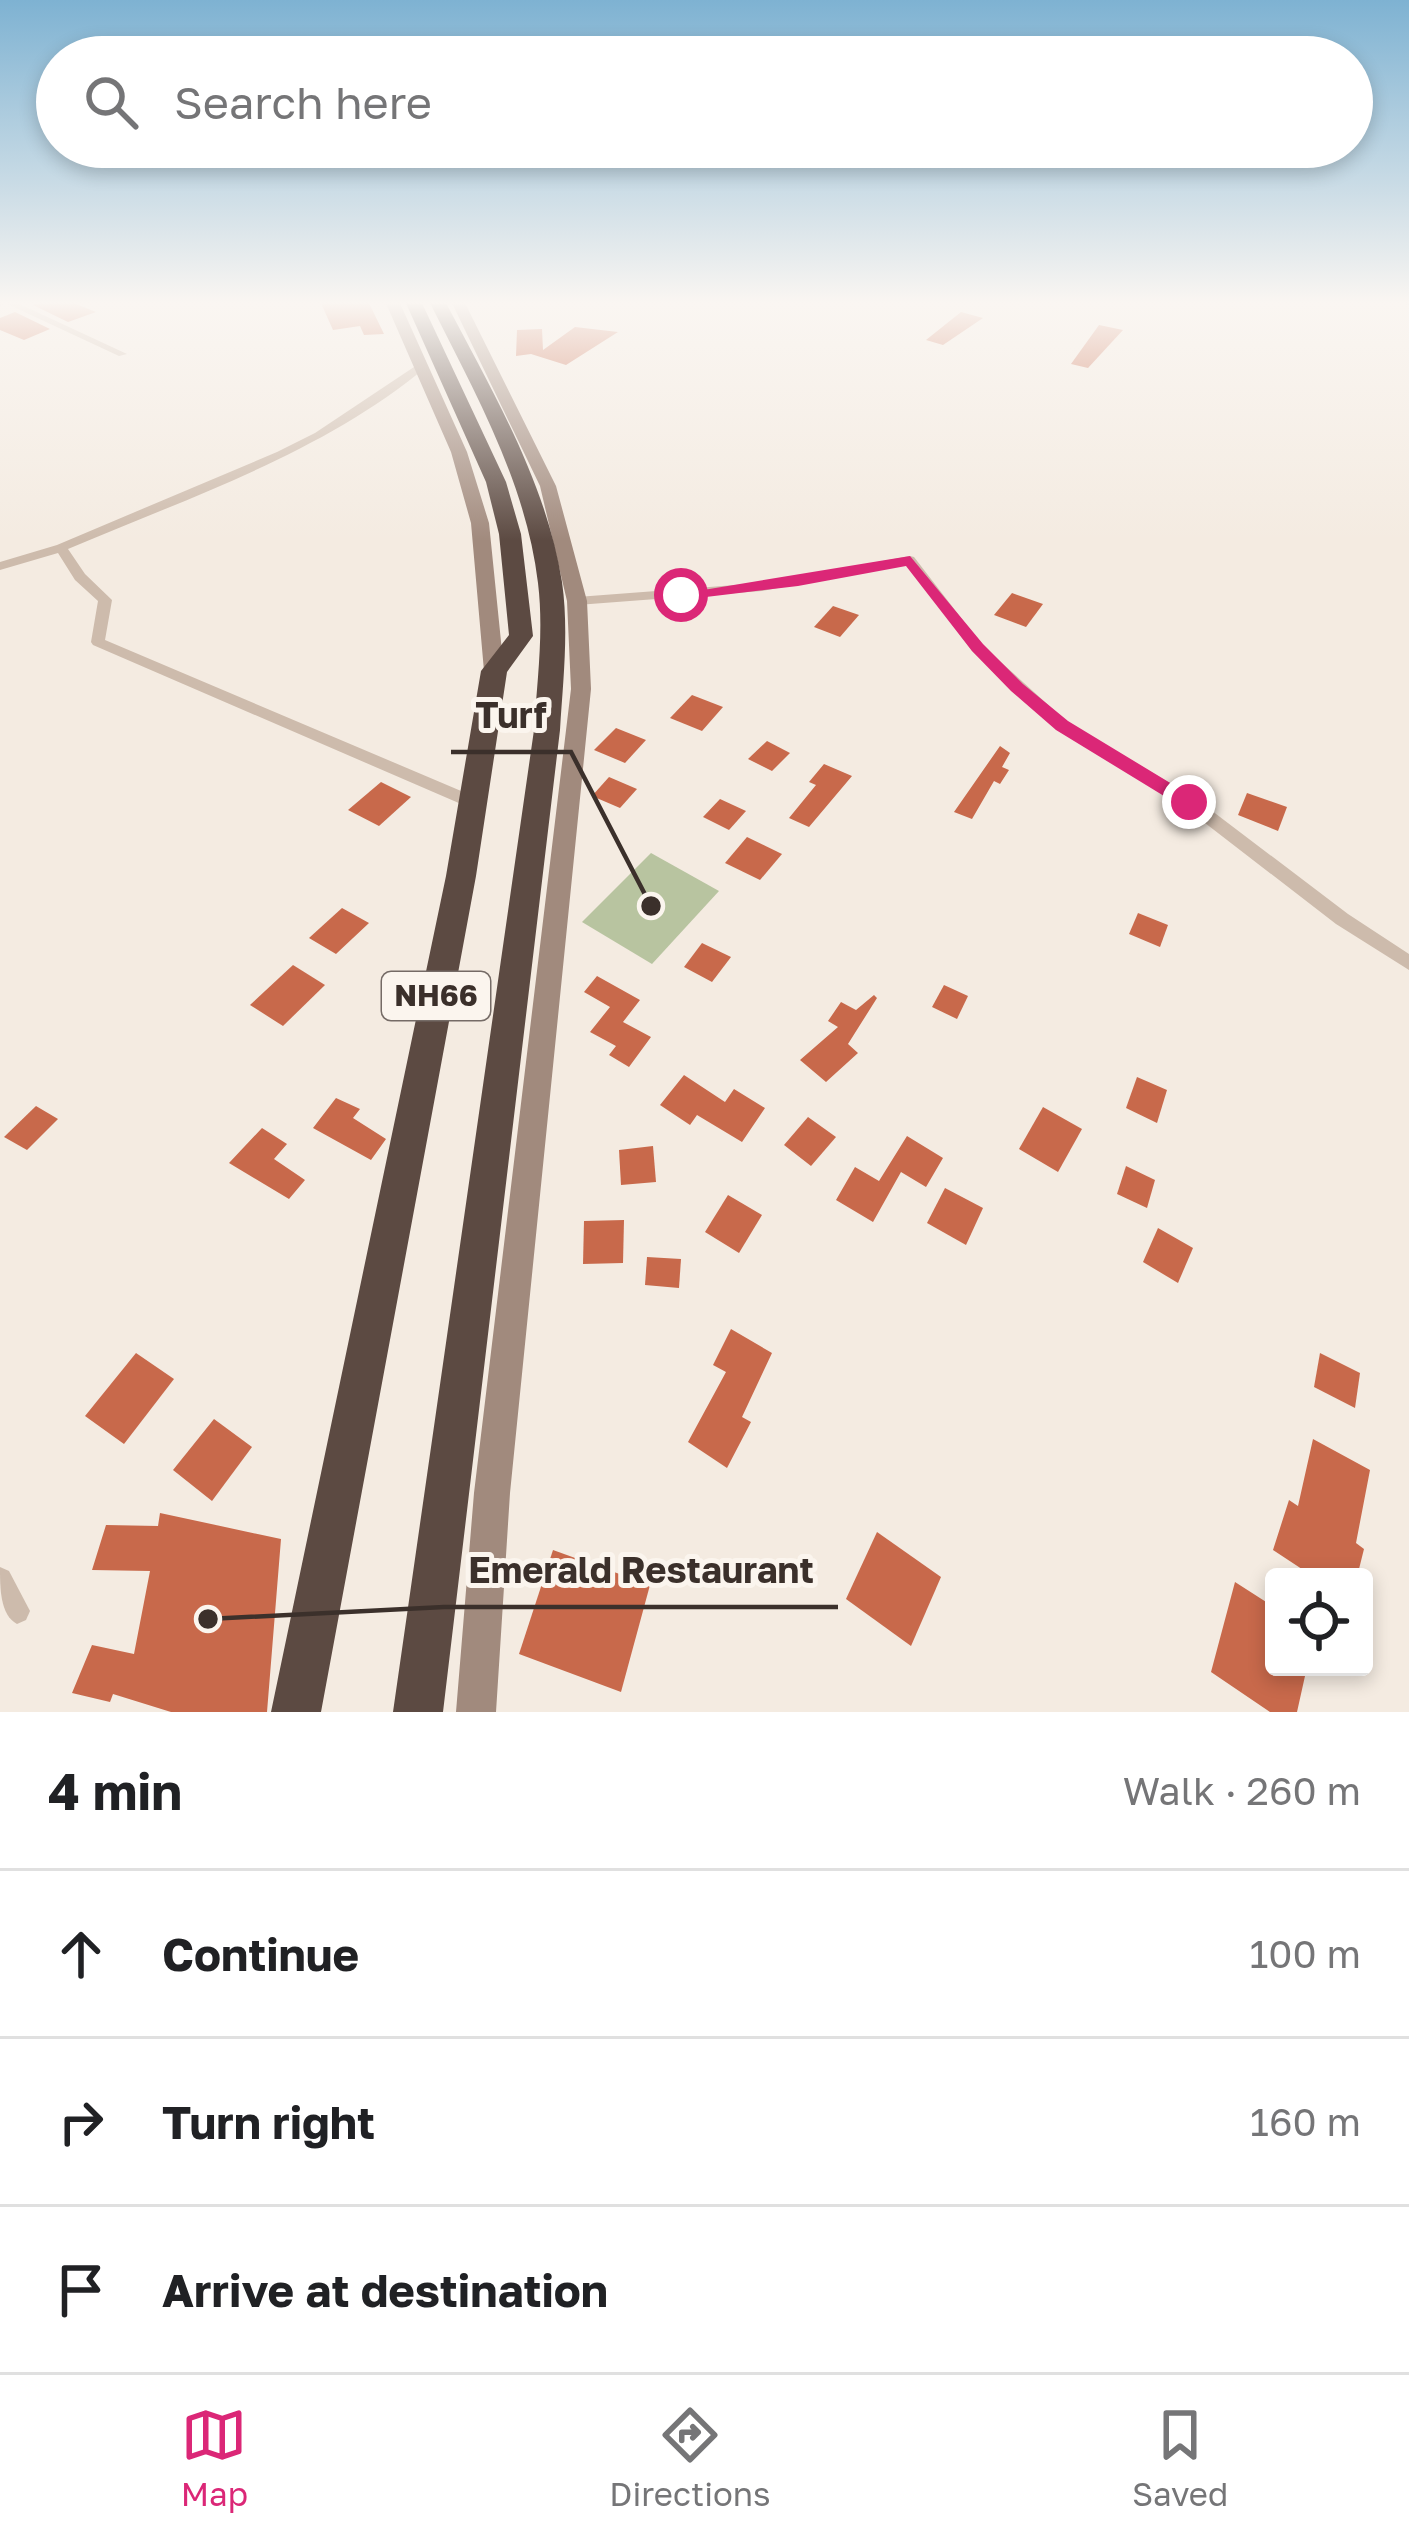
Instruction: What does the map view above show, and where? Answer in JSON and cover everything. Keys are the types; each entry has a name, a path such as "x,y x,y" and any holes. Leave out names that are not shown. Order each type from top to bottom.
{"highway":[{"name":"NH66","path":"296,1712 474,803 494,671 521,636 510,534 496,482 450,381"},
{"name":"NH66","path":"418,1712 547,730 553,646 550,580 524,483 475,381"}],"street":[{"path":"0,566 61,548 319,435 400,381"},
{"path":"427,381 459,452 480,523 494,671"},
{"path":"476,1712 492,1492 581,689 577,601 548,486 496,381"},
{"path":"61,548 80,577 105,600 98,642 474,803"},
{"path":"577,601 762,587 910,560 977,648 1062,725 1189,802 1342,919 1409,963"},
{"path":"0,1580 17,1611"}],"green space":[{"path":"651,853 719,891 652,964 582,922"}],"building":[{"path":"1012,593 1043,604 1026,627 994,615"},
{"path":"833,606 859,615 840,637 814,627"},
{"path":"692,695 723,707 702,731 670,718"},
{"path":"616,728 646,740 625,763 594,750"},
{"path":"767,741 790,753 772,771 748,759"},
{"path":"1000,746 1010,753 1002,767 1009,770 1000,784 994,781 972,819 954,812"},
{"path":"824,764 852,776 809,827 789,818 816,785 809,782"},
{"path":"609,777 637,789 620,808 592,796"},
{"path":"381,782 411,797 379,826 348,810"},
{"path":"1247,793 1287,807 1278,831 1238,815"},
{"path":"720,799 746,811 729,830 703,817"},
{"path":"747,837 782,854 760,880 725,863"},
{"path":"342,908 369,923 336,954 309,938"},
{"path":"1138,913 1168,925 1160,947 1129,934"},
{"path":"702,943 731,957 712,982 684,967"},
{"path":"293,965 325,985 283,1026 250,1005"},
{"path":"597,976 640,1000 623,1022 651,1037 629,1067 609,1055 616,1046 590,1032 610,1007 584,992"},
{"path":"944,985 968,996 957,1019 932,1007"},
{"path":"874,995 877,998 848,1044 858,1053 826,1082 800,1060 838,1027 828,1021 841,1002 856,1010"},
{"path":"684,1075 725,1102 734,1089 765,1108 742,1142 697,1115 690,1125 660,1105"},
{"path":"1137,1077 1167,1090 1157,1123 1126,1108"},
{"path":"336,1098 360,1109 353,1118 386,1139 371,1160 313,1128"},
{"path":"36,1106 58,1119 27,1150 4,1137"},
{"path":"1043,1107 1082,1129 1058,1172 1019,1149"},
{"path":"808,1117 836,1137 811,1166 784,1145"},
{"path":"262,1128 287,1144 274,1159 305,1180 289,1199 229,1163"},
{"path":"907,1136 943,1158 926,1187 901,1172 873,1222 836,1200 855,1167 879,1181"},
{"path":"653,1146 656,1182 621,1185 619,1150"},
{"path":"1126,1166 1155,1180 1147,1208 1117,1194"},
{"path":"945,1188 983,1208 966,1245 927,1223"},
{"path":"728,1195 762,1215 739,1253 705,1232"},
{"path":"624,1220 623,1263 583,1264 584,1221"},
{"path":"1158,1228 1193,1248 1178,1283 1143,1262"},
{"path":"647,1257 681,1259 679,1288 645,1285"},
{"path":"731,1329 772,1353 742,1417 751,1422 727,1468 688,1442 726,1372 713,1365"},
{"path":"136,1353 174,1379 124,1444 85,1416"},
{"path":"1320,1353 1360,1373 1355,1408 1314,1387"},
{"path":"214,1419 252,1447 212,1501 173,1470"},
{"path":"1313,1439 1370,1470 1356,1543 1364,1549 1359,1568 1300,1568 1273,1550 1289,1500 1298,1506"},
{"path":"160,1513 281,1539 267,1712 171,1712 113,1694 110,1702 72,1693 92,1645 134,1654 150,1571 92,1570 106,1525 158,1526"},
{"path":"877,1532 941,1577 911,1646 846,1599"},
{"path":"553,1550 650,1585 621,1692 519,1654"},
{"path":"1235,1582 1265,1601 1265,1676 1305,1676 1297,1712 1270,1712 1211,1672"}],"place":[{"name":"Turf","path":"651,906"},
{"name":"Emerald Restaurant","path":"208,1619"}],"route":[{"path":"681,595 798,582 910,560 977,648 1017,688 1062,725 1189,802"}]}
